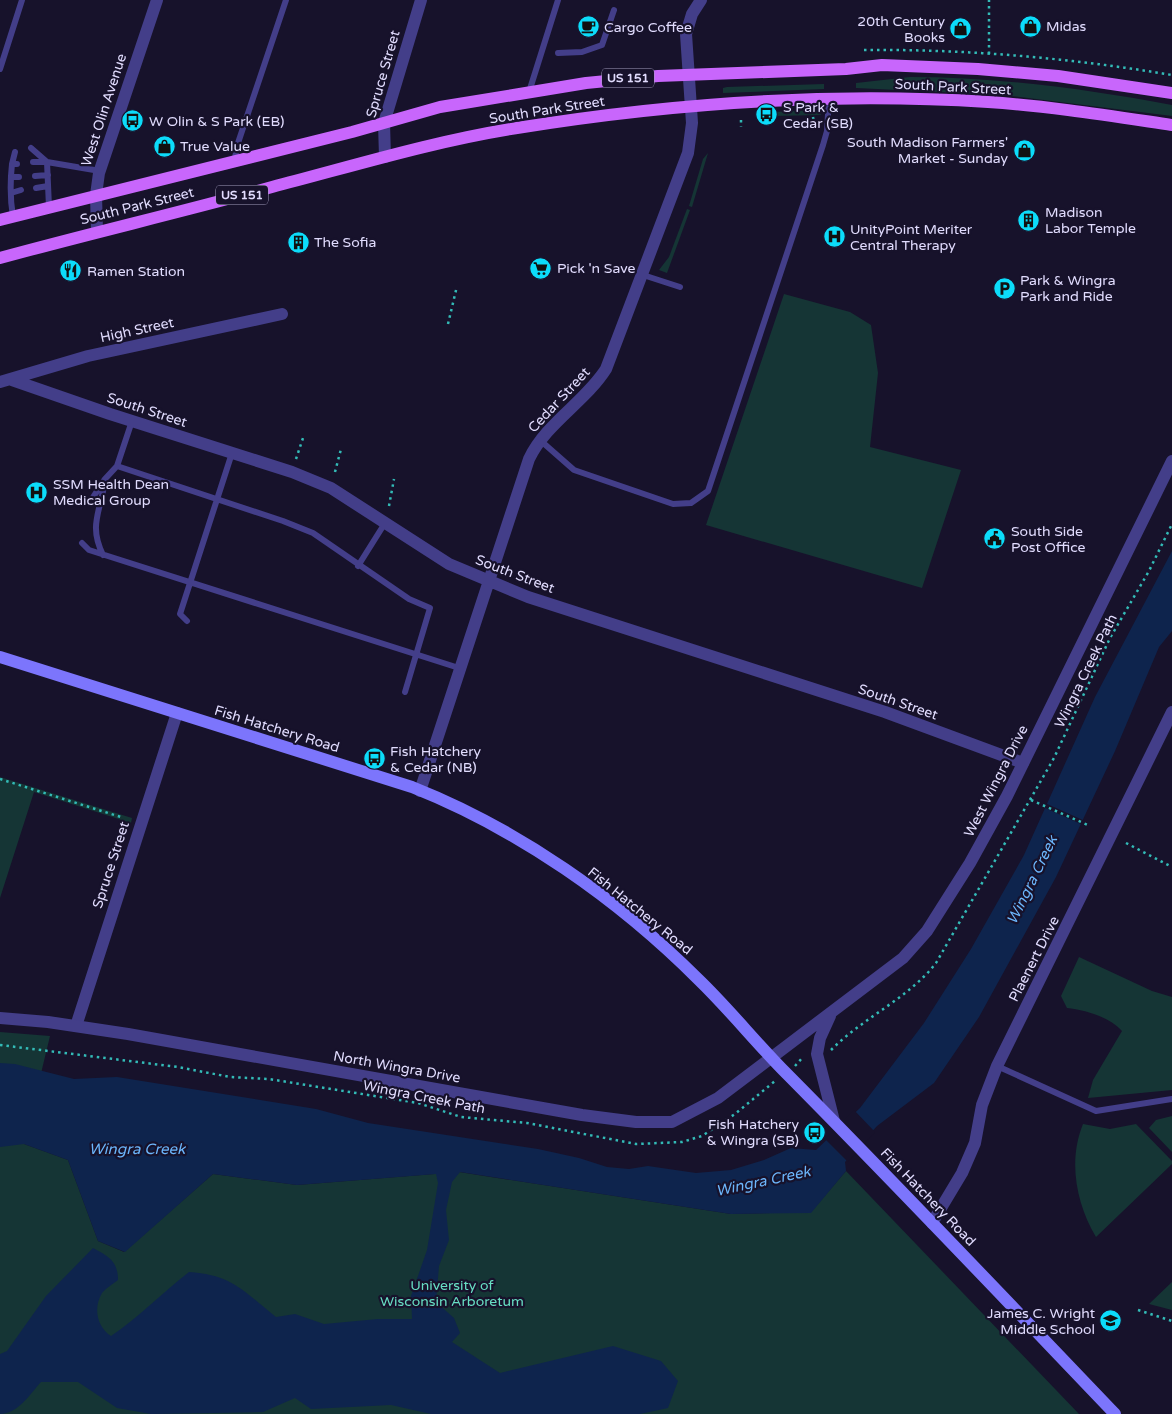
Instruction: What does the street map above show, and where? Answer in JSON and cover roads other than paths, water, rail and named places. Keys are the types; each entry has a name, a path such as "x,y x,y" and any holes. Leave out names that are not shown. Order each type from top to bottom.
{"main road":[{"name":"South Park Street","path":"0,220 96,194 234,162 440,107 611,80 846,69 882,65 924,66 1058,76 1172,93"},
{"name":"South Park Street","path":"0,258 385,157 514,128 691,106 829,98 990,102 1172,124"},
{"name":"Fish Hatchery Road","path":"0,657 420,790 476,815 552,861 611,904 699,979 772,1058 1115,1414"}],"street":[{"name":"Spruce Street","path":"385,157 384,123 421,0"},
{"name":"Cedar Street","path":"420,790 526,464 541,440 603,374 612,355 688,153 692,129 686,34 692,14 701,0"},
{"name":"West Olin Avenue","path":"98,232 96,194 100,171 154,1"},
{"name":"High Street","path":"6,381 88,356 282,314"},
{"name":"South Street","path":"6,381 292,472 331,488 449,564 528,597 885,712 1022,763"},
{"name":"West Wingra Drive","path":"772,1058 903,958 927,931 970,863 1022,763 1172,461"},
{"name":"Plaenert Drive","path":"932,1224 962,1173 975,1143 982,1106 997,1066 1168,729 1172,712"},
{"name":"Spruce Street","path":"76,1026 103,936 177,713"},
{"path":"831,1014 820,1038 816,1054 834,1121"},
{"name":"North Wingra Drive","path":"0,1018 76,1026 582,1115 636,1122 672,1122 718,1098 772,1058"}],"lane":[{"path":"0,68 22,0"},
{"path":"234,162 238,143 286,0"},
{"path":"529,92 558,0"},
{"path":"558,53 582,52 602,45 614,10"},
{"path":"541,440 574,470 672,504 691,503 708,491 827,131 829,98"},
{"path":"31,148 47,162 49,207"},
{"path":"13,217 10,193 15,152"},
{"path":"33,162 47,162 100,171"},
{"path":"35,176 48,175"},
{"path":"11,177 19,177"},
{"path":"36,188 48,186"},
{"path":"10,193 21,190"},
{"path":"642,275 680,287"},
{"path":"92,499 105,479 117,466 132,421"},
{"path":"187,621 180,614 232,453"},
{"path":"117,466 314,533 358,566 409,599 430,608 405,692"},
{"path":"103,555 96,540 94,528 102,503 105,479"},
{"path":"358,566 385,523"},
{"path":"82,544 89,550 103,555 459,668"},
{"path":"997,1066 1068,1100 1096,1111 1172,1098"}],"water":[{"name":"Wingra Creek","path":"1172,551 1172,631 1159,647 1115,751 1056,877 979,1017 934,1083 877,1126 845,1162 846,1171 811,1213 731,1214 460,1172 452,1182 446,1210 449,1240 439,1266 436,1302 454,1318 460,1333 452,1342 500,1373 613,1346 661,1361 678,1381 668,1408 640,1414 431,1414 391,1405 311,1409 295,1398 263,1412 151,1414 117,1408 78,1382 41,1382 18,1407 12,1411 0,1414 0,1354 7,1351 46,1296 93,1248 111,1260 118,1273 118,1280 102,1293 97,1311 102,1328 111,1336 189,1272 217,1277 237,1286 276,1317 295,1314 324,1324 378,1319 412,1319 411,1296 427,1250 438,1183 436,1174 297,1185 213,1174 125,1252 98,1241 68,1160 24,1144 0,1147 0,1063 15,1064 74,1079 117,1077 316,1109 368,1123 538,1149 579,1158 607,1167 629,1169 648,1166 696,1173 731,1170 764,1160 791,1148 816,1150 860,1108 924,1023 971,949 1024,855 1095,697"}],"place":[{"name":"Midas","path":"1030,26"},
{"name":"Cargo Coffee","path":"588,27"},
{"name":"20th Century Books","path":"961,29"},
{"name":"S Park & Cedar (SB)","path":"767,115"},
{"name":"W Olin & S Park (EB)","path":"133,121"},
{"name":"True Value","path":"164,146"},
{"name":"South Madison Farmers' Market - Sunday","path":"1024,150"},
{"name":"Madison Labor Temple","path":"1029,220"},
{"name":"UnityPoint Meriter Central Therapy","path":"834,237"},
{"name":"The Sofia","path":"298,242"},
{"name":"Pick 'n Save","path":"541,268"},
{"name":"Ramen Station","path":"71,271"},
{"name":"Park & Wingra Park and Ride","path":"1004,288"},
{"name":"SSM Health Dean Medical Group","path":"37,492"},
{"name":"South Side Post Office","path":"995,539"},
{"name":"Fish Hatchery & Cedar (NB)","path":"374,759"},
{"name":"Fish Hatchery & Wingra (SB)","path":"815,1132"},
{"name":"James C. Wright Middle School","path":"1111,1321"}],"park label":[{"name":"University of Wisconsin Arboretum","path":"452,1294"}]}
